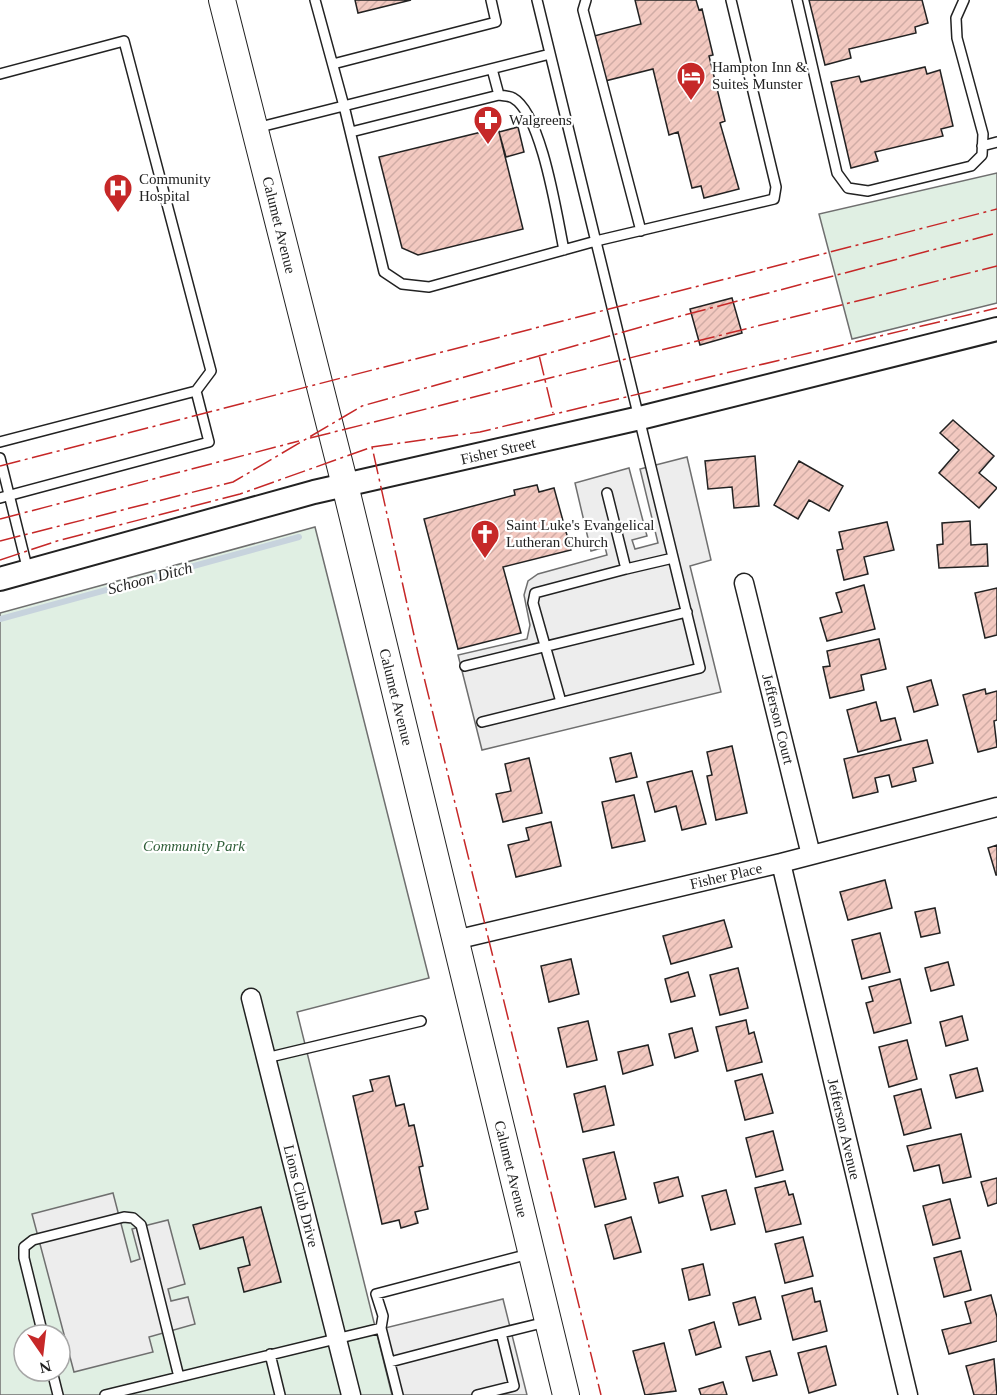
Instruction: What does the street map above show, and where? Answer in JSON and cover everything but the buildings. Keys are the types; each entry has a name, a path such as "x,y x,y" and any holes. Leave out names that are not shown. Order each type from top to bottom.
{"main road":[{"name":"Calumet Avenue","path":"222,0 345,485 566,1395"}],"street":[{"name":"Fisher Street","path":"0,579 345,485 640,418 997,329"},
{"name":"Jefferson Court","path":"744,583 811,855"},
{"name":"Fisher Place","path":"455,940 781,863 997,807"},
{"name":"Jefferson Avenue","path":"781,863 908,1395"},
{"name":"Lions Club Drive","path":"251,998 351,1395"}],"lane":[{"path":"315,0 351,132 384,272 402,284 429,287 564,250 774,199 776,186 731,0"},
{"path":"333,64 496,22 491,0"},
{"path":"482,722 700,668 537,0"},
{"path":"586,0 583,10 641,231"},
{"path":"797,0 837,173 848,188 868,191 971,166 982,154 982,134 957,38 957,18 964,0"},
{"path":"0,74 124,41 211,371 196,391 0,442"},
{"path":"254,128 550,54"},
{"path":"492,69 499,95"},
{"path":"351,132 499,95 513,98 530,116 538,138 564,250"},
{"path":"982,146 997,142"},
{"path":"5,497 209,442 196,391"},
{"path":"0,458 5,497 28,571"},
{"path":"607,493 626,569"},
{"path":"561,702 547,645 533,603 535,593 673,558"},
{"path":"465,666 687,612"},
{"path":"266,1058 421,1021"},
{"path":"40,1323 24,1258 24,1247 33,1240 124,1217 133,1218 141,1225 179,1377"},
{"path":"398,1395 381,1328 383,1316 376,1294 531,1254"},
{"path":"390,1362 548,1322"},
{"path":"105,1395 381,1328"},
{"path":"477,1395 514,1386 501,1333"},
{"path":"270,1354 280,1395"}],"green space":[{"path":"997,173 997,303 852,339 819,214"},
{"name":"Community Park","path":"315,527 429,978 297,1012 392,1395 0,1395 0,613"}],"shaded area":[{"path":"687,457 711,560 690,566 721,692 482,750 458,655 527,639 530,625 524,595 528,581 538,574 607,555 605,547 591,551 575,483 629,468 647,536 632,540 635,549 658,543 640,469"},
{"path":"113,1193 131,1262 140,1259 132,1229 168,1220 185,1284 168,1289 171,1301 188,1297 195,1324 149,1337 153,1352 74,1372 72,1323 61,1323 32,1214"},
{"path":"503,1299 527,1395 402,1395 385,1328"}],"waterway":[{"name":"Schoon Ditch","path":"0,619 299,537"}],"power":[{"path":"0,466 997,209"},
{"path":"0,541 233,482 362,406 673,318 997,233"},
{"path":"310,438 997,266"},
{"path":"372,447 480,432 997,308"},
{"path":"539,355 553,413"},
{"path":"0,519 299,441"},
{"path":"0,560 57,541 240,494 372,447 418,653 601,1395"}],"place":[{"name":"Hampton Inn & Suites Munster","path":"691,102"},
{"name":"Walgreens","path":"488,146"},
{"name":"Community Hospital","path":"118,214"},
{"name":"Saint Luke's Evangelical Lutheran Church","path":"485,560"}]}
